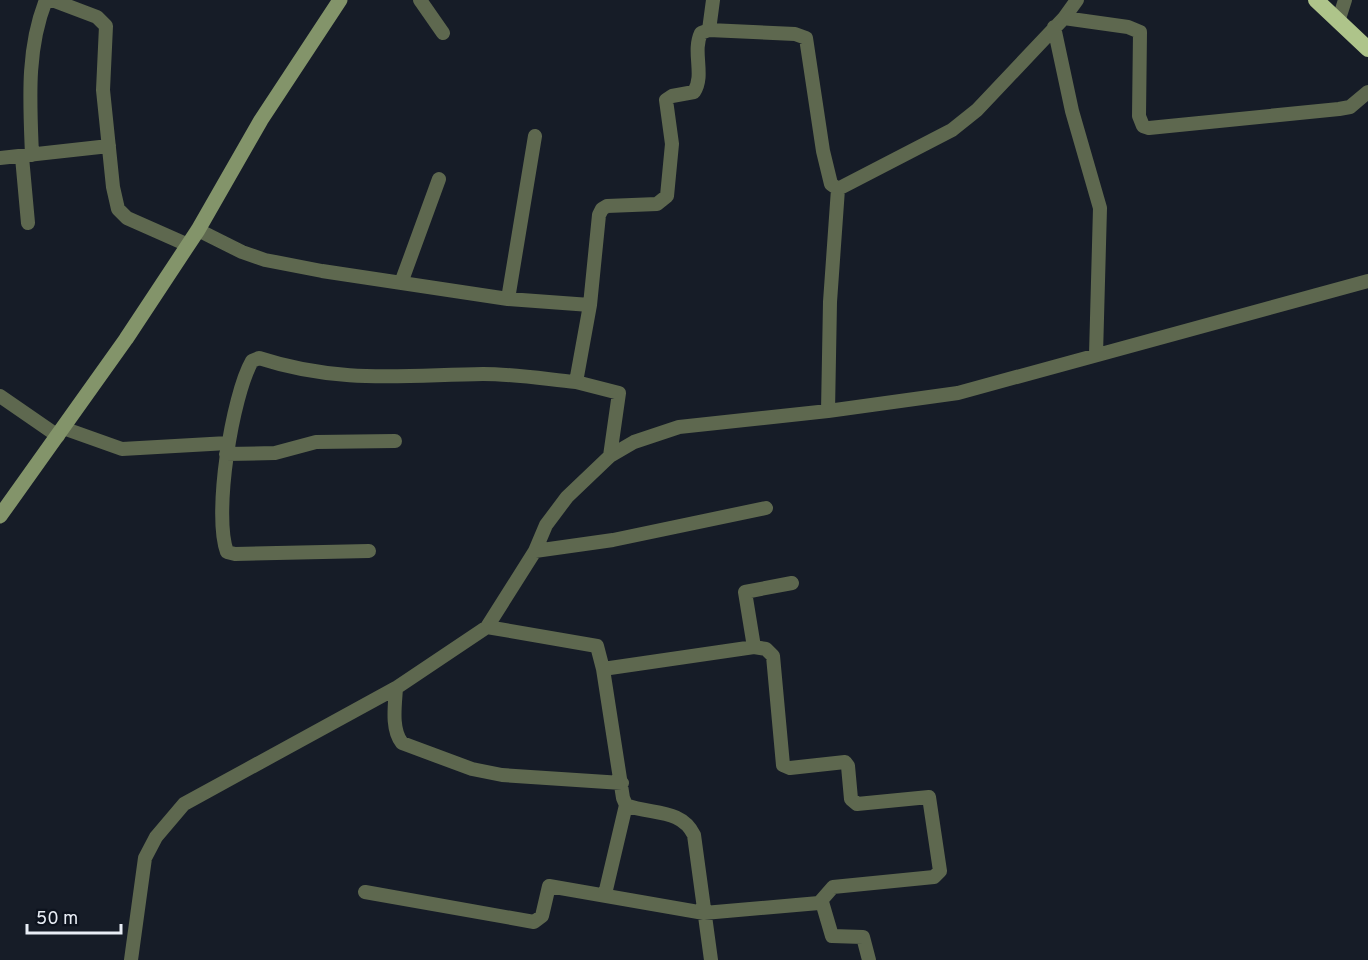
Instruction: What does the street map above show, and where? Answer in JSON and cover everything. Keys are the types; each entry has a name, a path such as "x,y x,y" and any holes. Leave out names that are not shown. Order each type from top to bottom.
{"highway":[{"path":"1316,0 1368,49"}],"main road":[{"path":"0,516 198,230 261,120 340,0"}],"street":[{"path":"28,223 27,156 32,58 35,27 46,0"},
{"path":"52,0 97,17 106,26 102,67 113,187 122,215 188,245"},
{"path":"420,0 443,33"},
{"path":"709,30 713,0"},
{"path":"838,189 952,130 977,110 1077,0"},
{"path":"1338,22 1345,0"},
{"path":"1059,22 1128,27 1140,32 1139,116 1143,126 1149,128 1257,115 1339,109 1357,102 1368,92"},
{"path":"1059,22 1072,111 1100,208 1096,356"},
{"path":"576,382 590,305 602,209 657,204 667,196 672,144 666,100 672,96 694,92 698,85 696,50 701,33 709,30 795,33 806,38 823,152 831,184 838,189"},
{"path":"508,300 536,136"},
{"path":"0,158 109,146"},
{"path":"400,283 439,178"},
{"path":"828,411 830,302 838,189"},
{"path":"198,230 242,252 266,260 508,300 590,305"},
{"path":"131,960 145,858 156,837 184,804 396,688 487,627 535,551 546,525 567,496 610,456 634,442 680,427 828,411 958,393 1368,281"},
{"path":"369,551 229,554 225,544 223,484 227,449 252,361 259,358 338,376 398,378 487,374 576,382 619,393 610,456"},
{"path":"0,396 60,432 122,449 227,449 275,453 316,442 395,441"},
{"path":"535,551 613,540 766,508"},
{"path":"754,647 745,592 792,583"},
{"path":"487,627 597,646 603,669 626,806 605,894"},
{"path":"365,892 534,922 542,916 549,886 704,913 822,902 833,887 938,875 940,867 931,799 926,796 857,804 851,799 848,766 845,762 786,767 782,760 772,656 766,649 754,647 603,669"},
{"path":"396,688 395,718 397,735 402,743 472,769 502,775 622,783"},
{"path":"626,806 677,816 688,824 694,835 711,960"},
{"path":"822,902 832,936 863,937 869,960"}]}
